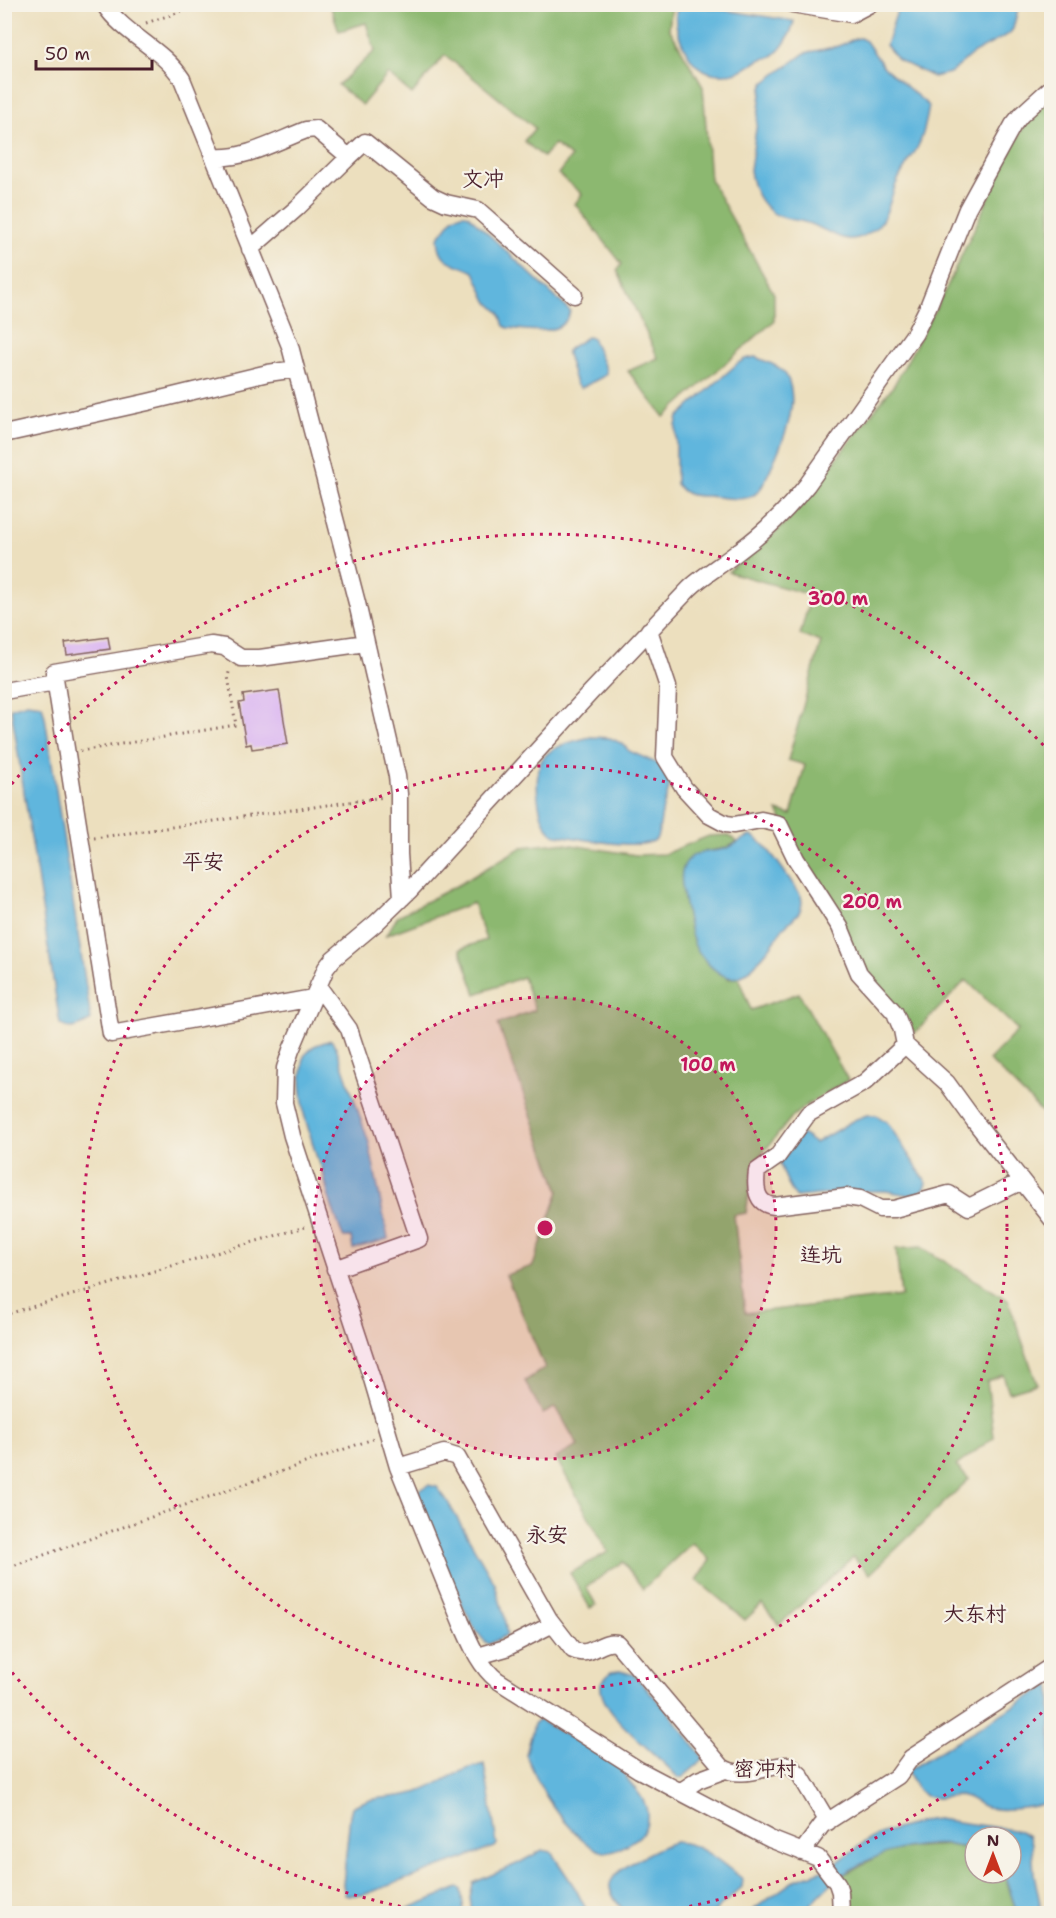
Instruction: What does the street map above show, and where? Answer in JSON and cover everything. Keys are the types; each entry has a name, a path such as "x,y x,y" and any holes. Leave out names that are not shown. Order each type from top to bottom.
{"street":[{"path":"104,4 110,14 141,42 167,60 176,70 192,103 290,346 366,643 397,776 402,898"},
{"path":"792,4 851,14 870,4"},
{"path":"837,1911 840,1892 837,1883 818,1858 770,1839 639,1770 490,1675 471,1646 398,1467 292,1136 284,1103 283,1084 291,1050 315,992 333,959 402,898 649,630 705,574 740,551 767,529 790,507 807,485 915,333 928,307 967,209 1013,125 1052,87"},
{"path":"213,157 223,158 247,153 306,130 316,129 349,157"},
{"path":"250,249 297,208 365,142 433,197 446,203 478,210 574,294"},
{"path":"4,434 268,373 296,369"},
{"path":"649,630 669,691 666,762 684,788 717,821 730,826 761,820 779,824 796,859 840,927 859,974 894,1013 902,1030 905,1045 947,1083 1052,1219"},
{"path":"315,992 111,1034 54,672 211,645 224,647 241,658 260,658 366,643"},
{"path":"4,691 55,682"},
{"path":"315,992 349,1029 419,1239 335,1269"},
{"path":"905,1045 866,1082 808,1114 777,1157 757,1171 755,1182 761,1201 774,1206 850,1198 885,1209 949,1194 969,1207 1022,1181"},
{"path":"398,1467 444,1454 457,1457 553,1624 573,1650 577,1653 589,1652 608,1642 617,1643 725,1770"},
{"path":"478,1656 506,1648 553,1624"},
{"path":"802,1852 822,1826 898,1776 911,1758 1052,1666"},
{"path":"680,1792 698,1780 725,1770 752,1772 789,1765 800,1775 828,1822"}],"path":[{"path":"127,29 204,4"},
{"path":"66,753 236,725 228,676 233,653"},
{"path":"80,840 399,795"},
{"path":"4,1315 320,1222"},
{"path":"4,1569 389,1434"}],"green space":[{"path":"330,5 672,5 669,28 703,87 710,179 774,294 774,321 664,417 628,371 658,358 617,270 622,264 575,204 582,194 558,174 571,157 554,144 543,157 524,141 535,128 445,55 412,94 388,74 362,105 338,85 375,51 366,23 339,31"},
{"path":"1051,96 1052,1114 1048,1118 989,1060 1018,1030 966,980 915,1033 868,977 777,811 791,815 805,765 788,760 821,642 800,635 811,595 728,572 787,522 894,385 944,293 1013,146 1027,121"},
{"path":"728,835 737,842 727,848 703,852 692,931 693,940 729,979 738,977 751,1010 799,993 848,1080 805,1106 791,1118 753,1168 746,1213 734,1215 745,1313 901,1296 896,1249 921,1247 1008,1300 1037,1384 1009,1392 1003,1375 987,1381 994,1437 956,1466 969,1479 870,1574 853,1557 779,1625 762,1604 745,1620 697,1580 710,1560 692,1543 643,1589 623,1562 586,1587 596,1605 590,1608 570,1573 608,1552 556,1458 578,1446 556,1407 543,1414 525,1381 545,1368 506,1275 533,1266 559,1191 498,1024 535,1010 523,977 476,994 460,949 486,940 473,903 386,935 398,916 460,884 522,847 559,843 636,855 664,854 709,836"},
{"path":"949,1845 963,1848 963,1885 1008,1885 1017,1913 850,1913 850,1893 841,1876 885,1852 914,1847"}],"water":[{"path":"680,4 794,21 786,41 772,56 737,72 717,74 697,66 686,51 677,26 677,10"},
{"path":"899,4 1019,5 1013,29 1009,34 972,54 950,73 933,77 898,60 886,45"},
{"path":"860,38 866,41 883,66 929,106 920,142 899,177 882,221 862,237 845,239 813,225 773,213 757,194 750,170 762,88 765,82 805,53 839,46"},
{"path":"467,214 570,311 567,320 554,329 536,331 504,326 500,313 487,301 474,272 445,258 439,247 438,238 454,217"},
{"path":"587,337 592,338 606,375 581,388 576,384 567,350"},
{"path":"755,357 784,372 792,398 784,437 765,481 757,493 744,498 698,496 686,493 676,484 678,417 738,363"},
{"path":"27,703 42,705 45,717 91,1020 72,1028 60,1024 11,708"},
{"path":"591,737 610,738 623,744 629,751 661,765 665,771 669,786 656,839 649,843 624,844 556,835 549,830 540,810 538,798 540,764 553,749 572,741"},
{"path":"751,836 757,839 778,862 801,896 802,906 782,928 754,966 739,977 726,977 714,970 696,948 686,910 682,872 687,861 696,854 722,850"},
{"path":"331,1040 336,1047 369,1143 388,1239 353,1249 351,1237 343,1237 304,1114 301,1083 304,1056 314,1046"},
{"path":"867,1115 876,1115 887,1122 927,1183 925,1188 909,1195 886,1191 863,1191 796,1197 780,1163 802,1134 815,1143"},
{"path":"428,1485 437,1487 446,1499 495,1584 507,1635 489,1644 480,1636 470,1621 430,1528 418,1495 419,1490"},
{"path":"620,1671 634,1675 666,1709 704,1759 683,1777 678,1778 608,1708 602,1695 601,1683 611,1672"},
{"path":"1051,1684 1051,1800 1028,1807 998,1809 983,1806 963,1796 939,1798 926,1796 917,1788 907,1771"},
{"path":"539,1720 621,1766 641,1796 647,1810 644,1831 638,1838 616,1850 605,1852 589,1845 564,1820 543,1791 526,1755 534,1724"},
{"path":"484,1764 497,1844 495,1847 363,1895 345,1894 343,1885 352,1807 375,1799 416,1793 462,1771"},
{"path":"937,1819 978,1825 963,1825 963,1847 941,1844 906,1848 889,1852 857,1866 836,1879 801,1913 747,1914 795,1880 831,1867 866,1841 882,1833"},
{"path":"1023,1833 1029,1836 1032,1844 1034,1874 1042,1913 1017,1913 1008,1885 1023,1885"},
{"path":"675,1842 694,1846 711,1855 743,1879 742,1887 713,1913 625,1913 611,1892 610,1885 613,1879 638,1859"},
{"path":"542,1850 551,1852 575,1888 588,1913 472,1913 470,1898 473,1883 519,1863"},
{"path":"458,1888 461,1889 464,1913 397,1913"}],"building":[{"path":"108,637 110,649 67,655 65,643"},
{"path":"279,690 288,744 252,749 251,744 246,745 239,703 244,702 243,695"}],"district":[{"name":"文冲","path":"483,179"},
{"name":"平安","path":"203,862"},
{"name":"连坑","path":"821,1255"},
{"name":"永安","path":"547,1535"},
{"name":"大东村","path":"975,1614"},
{"name":"密冲村","path":"765,1769"}]}
